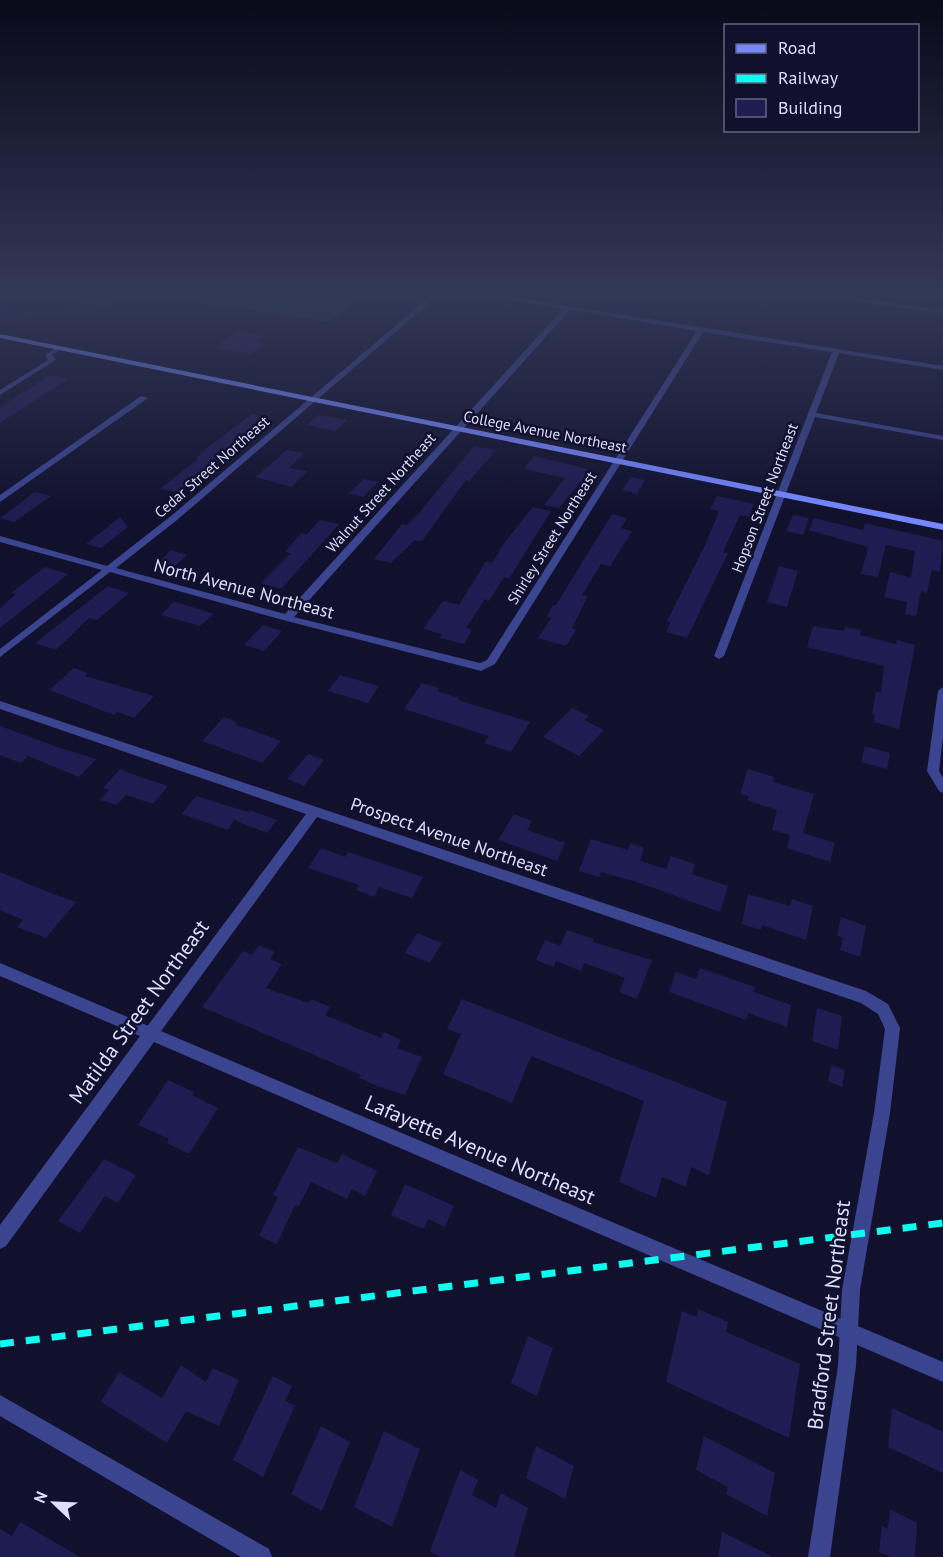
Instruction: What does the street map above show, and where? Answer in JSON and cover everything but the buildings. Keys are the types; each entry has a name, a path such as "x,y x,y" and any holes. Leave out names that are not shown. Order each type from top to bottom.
{"main road":[{"name":"College Avenue Northeast","path":"151,367 943,527"}],"street":[{"path":"0,393 42,367"},
{"name":"Cedar Street Northeast","path":"0,654 174,518 350,367"},
{"name":"Walnut Street Northeast","path":"287,618 514,367"},
{"name":"Shirley Street Northeast","path":"481,667 491,662 676,367"},
{"name":"Hopson Street Northeast","path":"719,656 830,367"},
{"path":"0,499 144,398"},
{"path":"811,414 943,438"},
{"name":"North Avenue Northeast","path":"0,539 287,618 481,667"},
{"path":"943,691 933,771 943,788"},
{"name":"Prospect Avenue Northeast","path":"0,705 866,998 883,1009"},
{"name":"Matilda Street Northeast","path":"0,1240 315,811"},
{"name":"Lafayette Avenue Northeast","path":"0,969 943,1372"},
{"name":"Bradford Street Northeast","path":"819,1557 847,1366 851,1290 882,1113 893,1028 883,1009"},
{"path":"0,1405 261,1557"}],"railway":[{"path":"0,1344 943,1223"}]}
